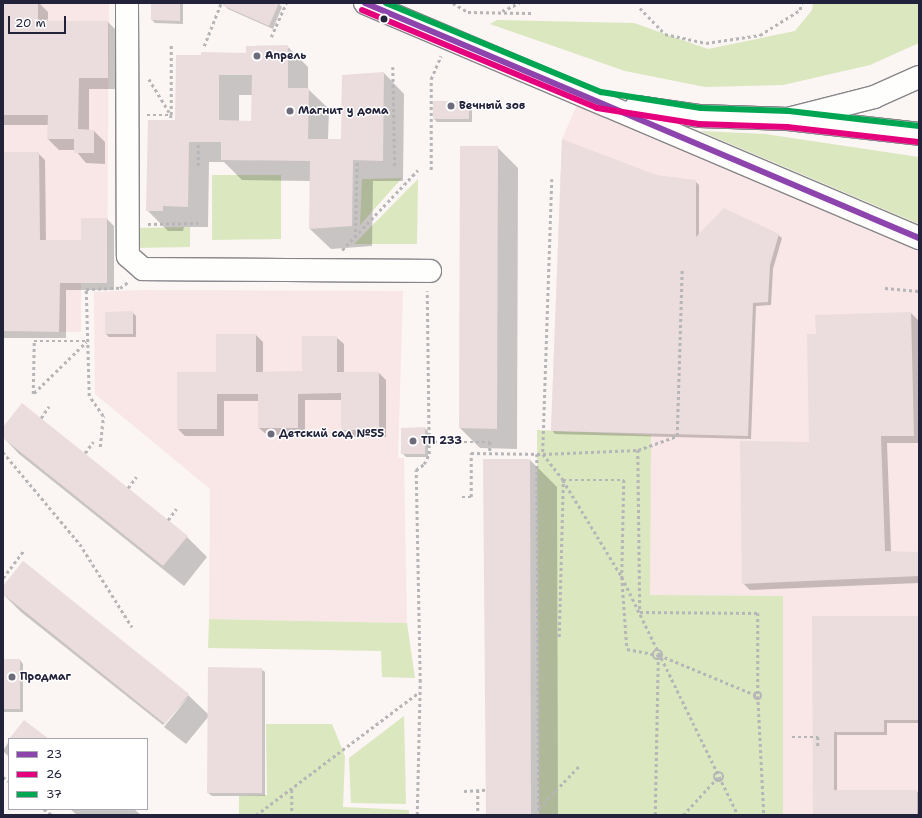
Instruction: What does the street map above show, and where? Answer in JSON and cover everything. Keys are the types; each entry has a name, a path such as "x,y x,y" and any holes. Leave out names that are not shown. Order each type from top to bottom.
{"main road":[{"path":"127,3 128,256 143,270 428,277"},
{"path":"365,3 599,100 919,238"},
{"path":"788,119 874,98 919,77"},
{"path":"599,100 700,116 788,119 919,134"}],"path":[{"path":"204,46 221,3"},
{"path":"271,37 286,3"},
{"path":"453,3 468,12 532,13"},
{"path":"500,12 519,3"},
{"path":"640,8 665,34 706,44 760,36 800,10 801,3"},
{"path":"171,45 171,120"},
{"path":"431,170 431,79 442,54"},
{"path":"393,67 395,169"},
{"path":"148,77 171,115"},
{"path":"128,114 171,115"},
{"path":"198,142 198,166"},
{"path":"355,239 357,160"},
{"path":"342,250 355,239 418,170"},
{"path":"552,179 543,454 563,480 622,577 640,612 656,651 738,815"},
{"path":"128,224 198,223"},
{"path":"128,256 129,281"},
{"path":"462,497 471,497 471,453 543,454 638,450 677,436 682,268"},
{"path":"417,815 419,692 416,470 424,464 429,454 428,277"},
{"path":"100,447 103,416 89,396 86,342 86,289 120,288 129,281 136,281"},
{"path":"885,288 919,291"},
{"path":"34,340 86,342 39,388 33,394 34,340"},
{"path":"41,418 49,406"},
{"path":"85,453 93,442"},
{"path":"434,442 490,442 490,453"},
{"path":"638,450 640,612"},
{"path":"3,452 80,544 132,627"},
{"path":"537,454 539,815"},
{"path":"128,488 136,477"},
{"path":"563,480 624,480 622,577 627,649 659,655"},
{"path":"559,637 563,480"},
{"path":"168,520 176,509"},
{"path":"3,578 24,550"},
{"path":"640,612 758,613 758,700 764,815"},
{"path":"654,655 656,651"},
{"path":"655,815 661,652 656,651"},
{"path":"654,655 660,659 755,695 758,700"},
{"path":"256,815 419,692"},
{"path":"792,736 818,736 818,746"},
{"path":"539,808 579,766"},
{"path":"715,780 716,773"},
{"path":"716,773 722,774 721,781"},
{"path":"683,815 718,777"},
{"path":"715,780 721,781"},
{"path":"292,789 292,815"},
{"path":"478,790 478,815"},
{"path":"464,791 486,790"}],"shaded area":[{"path":"3,3 109,3 107,283 81,283 81,332 3,331"},
{"path":"577,105 919,251 919,815 783,815 782,596 650,595 650,435 551,431 562,139"},
{"name":"Детский сад №55","path":"143,290 403,291 398,458 404,458 407,623 209,619 210,489 95,394 94,292"}],"green space":[{"path":"813,3 919,3 919,43 870,65 783,85 705,87 625,71 490,24 497,20 634,23 708,49 795,31 812,10"},
{"path":"700,131 765,134 919,157 919,224"},
{"path":"212,175 281,175 281,239 212,240"},
{"path":"402,178 360,225 362,179"},
{"path":"418,179 417,244 354,244"},
{"path":"190,227 190,247 131,248 131,228"},
{"path":"537,430 651,435 650,595 783,596 783,815 539,815"},
{"path":"209,619 407,623 415,678 382,677 381,651 208,648"},
{"path":"404,716 406,804 351,803 349,758"},
{"path":"266,724 332,724 345,756 343,807 409,810 409,815 239,815 239,796 267,795"}],"building":[{"path":"3,3 38,3 38,21 108,21 108,78 79,78 78,129 94,130 94,153 74,153 74,139 47,139 48,115 3,115"},
{"path":"151,3 180,3 180,21 151,20"},
{"path":"217,3 279,3 269,26"},
{"path":"288,45 288,88 309,88 308,139 341,139 342,75 384,72 383,161 353,160 352,226 309,229 310,161 221,160 221,142 189,142 188,207 163,206 163,211 146,211 148,120 175,120 176,55 201,55 201,52 246,53 246,46","holes":["219,75 252,75 251,121 219,120"]},
{"name":"Вечный зов","path":"433,101 469,101 469,119 433,119"},
{"path":"562,139 656,175 696,180 696,237 724,208 779,234 770,265 768,302 753,303 748,436 551,431"},
{"path":"460,146 498,146 497,429 459,428"},
{"path":"3,152 39,152 40,240 81,240 81,218 107,218 107,283 60,283 59,332 3,331"},
{"path":"133,311 133,334 105,334 105,312"},
{"path":"911,312 914,436 881,436 885,551 919,552 919,576 742,584 740,441 809,442 807,334 816,334 815,315"},
{"path":"216,334 256,334 256,372 302,371 302,336 337,336 337,372 379,372 379,430 341,430 341,393 298,394 298,428 258,428 258,394 217,394 217,429 177,429 177,372 216,372"},
{"path":"22,403 188,536 163,566 3,438 3,427"},
{"name":"ТП 233","path":"425,427 425,454 401,454 401,428"},
{"path":"483,459 530,459 531,815 486,815"},
{"path":"23,561 189,694 165,724 3,594 3,586"},
{"path":"812,616 919,616 919,720 884,720 884,732 834,732 834,790 917,790 917,815 813,815"},
{"name":"Продмаг","path":"3,659 20,659 20,709 3,709"},
{"path":"208,667 262,668 262,793 207,793"},
{"path":"24,720 48,738 10,738"}],"transit line":[{"name":"23","path":"365,3 919,238"},
{"name":"37","path":"386,3 601,92 701,108 789,111 919,126"},
{"name":"26","path":"362,10 597,108 699,124 787,127 918,142"}],"place":[{"name":"Апрель","path":"257,56"},
{"name":"Вечный зов","path":"451,106"},
{"name":"Магнит у дома","path":"290,111"},
{"name":"Детский сад №55","path":"271,434"},
{"name":"ТП 233","path":"413,441"},
{"name":"Продмаг","path":"12,677"}]}
